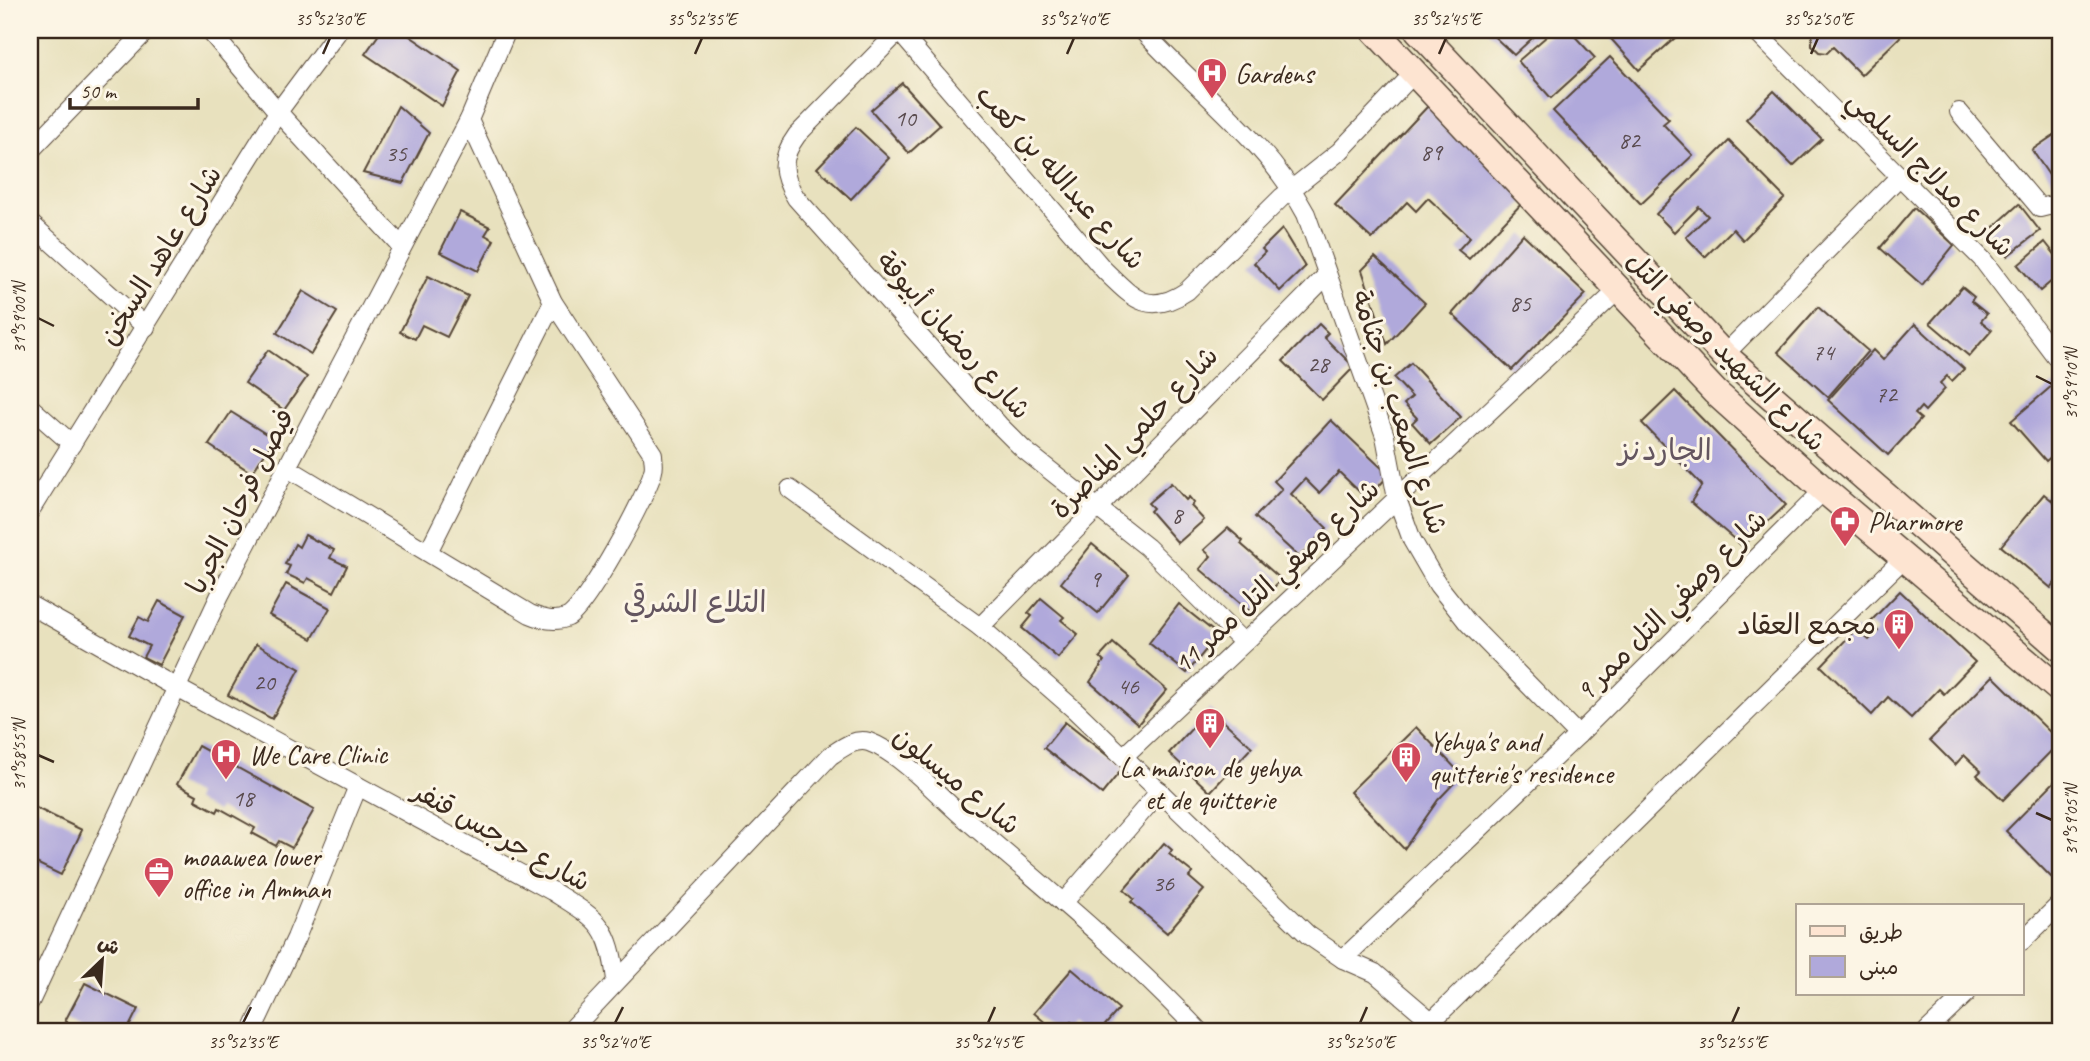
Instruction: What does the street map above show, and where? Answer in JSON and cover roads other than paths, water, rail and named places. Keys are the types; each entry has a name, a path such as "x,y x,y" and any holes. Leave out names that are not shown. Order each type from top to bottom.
{"main road":[{"name":"شارع الشهيد وصفي التل","path":"1374,30 1715,392 1824,489 2060,690"},
{"name":"شارع الشهيد وصفي التل","path":"1418,30 1724,355 2060,648"}],"street":[{"path":"30,151 146,30"},
{"path":"209,30 278,112 401,246"},
{"name":"شارع عاهد السخن","path":"30,511 278,112 339,30"},
{"name":"فيصل فرحان الجربا","path":"30,1002 177,688 286,467 469,120 507,30"},
{"name":"شارع عبدالله بن كعب","path":"899,30 1104,270 1137,299 1147,304 1171,302 1187,291 1293,189 1322,168 1414,73"},
{"name":"شارع رمضان أبيوقة","path":"899,30 797,135 786,150 783,165 785,181 796,198 991,417 1023,449 1147,547 1212,608 1243,642"},
{"name":"شارع الصعب بن جثامة","path":"1142,30 1269,160 1293,189 1306,214 1385,436 1397,499 1412,540 1438,586 1507,666 1577,735"},
{"name":"شارع مدلاج السلمي","path":"1754,30 1898,178 1982,259 2060,362"},
{"path":"1959,112 2040,208 2060,203"},
{"path":"286,467 530,614 546,620 568,617 592,589 649,483 654,469 653,454 553,302 469,120"},
{"path":"1724,355 1898,178"},
{"path":"30,223 146,327"},
{"name":"شارع حلمي المناصرة","path":"980,627 1327,275"},
{"name":"شارع وصفي التل ممر 11","path":"1124,756 1618,290"},
{"path":"428,552 553,302"},
{"path":"30,407 72,444"},
{"path":"790,489 980,627 1124,756 1308,935 1343,959 1375,974 1437,1027 1904,558"},
{"name":"شارع وصفي التل ممر 9","path":"1343,959 1577,735 1824,489"},
{"name":"شارع جرجس قنفر","path":"30,605 177,688 552,891 592,916 607,934 616,980"},
{"name":"شارع ميسلون","path":"570,1031 830,756 854,741 867,741 907,767 1063,903 1199,1031"},
{"path":"251,1031 296,938 358,786"},
{"path":"1063,903 1160,791"},
{"path":"2024,939 2060,904"},
{"path":"1927,1031 1965,995"}],"place":[{"name":"Gardens","path":"1212,100"},
{"name":"Pharmore","path":"1845,548"},
{"name":"مجمع العقاد","path":"1899,651"},
{"name":"La maison de yehya et de quitterie","path":"1210,750"},
{"name":"We Care Clinic","path":"226,781"},
{"name":"Yehya's and quitterie's residence","path":"1406,784"},
{"name":"moaawea lower office in Amman","path":"159,899"}],"district":[{"name":"الجاردنز","path":"1665,450"},
{"name":"التلاع الشرقي","path":"695,602"}]}
